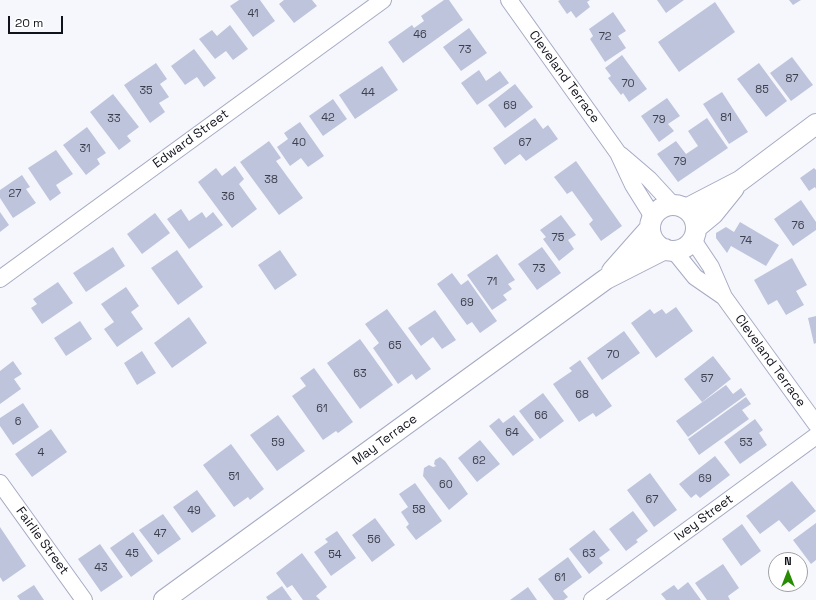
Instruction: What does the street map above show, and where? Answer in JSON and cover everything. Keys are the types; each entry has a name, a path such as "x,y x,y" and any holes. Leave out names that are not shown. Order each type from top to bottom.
{"street":[{"name":"Edward Street","path":"0,279 382,0"},
{"name":"Cleveland Terrace","path":"509,0 618,153 652,222"},
{"path":"740,181 695,234 688,245 681,249 669,250 654,241 651,235 652,222 662,208 680,207 740,181 816,124"},
{"name":"Cleveland Terrace","path":"618,153 680,207"},
{"path":"680,207 692,214 695,221 695,234"},
{"name":"May Terrace","path":"606,279 652,222"},
{"name":"Cleveland Terrace","path":"695,234 724,298 816,424"},
{"name":"Cleveland Terrace","path":"669,250 695,277 724,298"},
{"name":"May Terrace","path":"164,600 606,279 669,250"},
{"name":"Ivey Street","path":"592,600 816,436"},
{"name":"Fairlie Street","path":"0,483 84,600"}],"building":[{"path":"239,0 260,0 275,21 253,37 230,6"},
{"path":"284,0 312,0 317,6 294,23 279,4"},
{"path":"444,0 449,0 463,20 403,63 388,42 412,25 414,28 424,21 421,16"},
{"path":"590,0 587,2 590,7 576,18 571,11 567,14 558,1"},
{"path":"657,0 684,0 666,13"},
{"path":"789,0 801,0 793,5"},
{"path":"715,2 735,32 679,72 658,42"},
{"path":"613,12 626,31 618,36 626,48 605,62 590,39 593,36 589,29"},
{"path":"230,25 248,49 233,60 226,51 215,59 199,39 212,30 217,36"},
{"path":"469,28 487,53 461,71 443,47"},
{"path":"194,49 216,78 204,87 197,77 185,85 171,66"},
{"path":"622,55 647,89 629,102 623,93 621,95 608,78 611,76 605,68"},
{"path":"792,57 813,85 791,101 770,73"},
{"path":"156,63 167,79 160,84 169,97 159,103 165,112 150,123 124,85"},
{"path":"759,63 787,101 766,117 737,79"},
{"path":"382,66 398,90 355,119 339,95"},
{"path":"479,70 486,81 500,71 509,83 477,105 461,83"},
{"path":"515,84 533,107 505,128 488,105"},
{"path":"722,92 748,132 729,144 703,104"},
{"path":"113,94 139,127 127,136 131,141 119,150 90,112"},
{"path":"667,98 680,116 668,124 674,131 659,142 641,116"},
{"path":"333,99 347,119 323,136 309,116"},
{"path":"535,118 543,129 548,125 558,139 526,161 520,154 505,165 493,148"},
{"path":"707,118 728,148 678,182 657,154 676,141 686,154 698,146 688,131"},
{"path":"300,122 324,156 308,167 301,158 290,166 277,147 288,139 284,133"},
{"path":"87,127 106,153 97,159 100,164 86,175 63,145"},
{"path":"269,141 281,158 276,161 303,198 279,215 240,162"},
{"path":"56,150 73,174 56,185 61,193 50,201 28,168"},
{"path":"576,161 622,226 601,241 589,224 593,220 572,191 567,194 554,177"},
{"path":"235,166 244,179 239,184 257,209 232,228 198,182 216,168 222,176"},
{"path":"814,168 816,170 816,189 815,187 809,191 800,178"},
{"path":"22,175 30,187 26,189 36,203 13,218 0,198 0,190"},
{"path":"801,200 816,222 816,230 793,246 774,219"},
{"path":"181,209 189,221 202,212 206,218 213,212 223,225 189,249 167,219"},
{"path":"0,212 9,225 0,232"},
{"path":"155,213 170,233 142,254 127,234"},
{"path":"561,215 576,235 568,240 574,249 559,261 543,239 546,237 540,230"},
{"path":"740,222 779,245 766,266 731,246 727,253 716,238 716,233 726,227 734,232"},
{"path":"113,247 125,266 86,292 73,273"},
{"path":"542,247 561,273 537,290 518,264"},
{"path":"177,250 203,287 178,305 151,268"},
{"path":"280,250 297,275 275,290 258,265"},
{"path":"497,254 515,280 508,284 512,289 503,295 507,300 492,310 467,275"},
{"path":"792,258 807,285 796,291 804,305 786,315 777,300 768,305 754,280"},
{"path":"452,273 461,285 468,280 497,321 480,333 472,322 467,325 437,284"},
{"path":"58,282 73,303 42,324 31,308 37,304 33,299"},
{"path":"126,287 139,306 131,312 143,329 117,347 104,329 114,322 101,304"},
{"path":"676,307 693,331 656,358 631,323 650,309 654,314 662,309 666,314"},
{"path":"387,309 431,369 416,380 412,374 398,384 373,348 379,343 365,324"},
{"path":"435,310 456,340 442,349 433,337 421,346 408,328"},
{"path":"816,316 816,343 814,344 808,318"},
{"path":"189,317 207,343 172,368 154,343"},
{"path":"80,321 92,339 66,356 54,338"},
{"path":"624,331 640,353 602,380 587,358"},
{"path":"360,339 393,385 360,409 327,363"},
{"path":"142,351 156,373 137,385 124,363"},
{"path":"713,356 731,379 702,402 684,379"},
{"path":"580,360 612,406 596,417 593,413 579,422 553,384 572,371 569,368"},
{"path":"13,361 22,374 14,379 21,389 0,404 0,371"},
{"path":"314,368 353,422 338,433 336,431 323,440 292,396 306,386 300,378"},
{"path":"726,385 733,394 741,388 746,395 688,437 676,421"},
{"path":"543,393 564,421 540,439 519,411"},
{"path":"746,397 751,404 742,410 749,419 699,455 688,439"},
{"path":"23,403 39,427 13,445 0,426 0,418"},
{"path":"278,415 305,451 277,471 250,435"},
{"path":"514,415 534,440 513,456 489,426 499,418 503,423"},
{"path":"755,419 763,430 759,433 767,445 740,464 724,442"},
{"path":"51,429 67,452 32,477 15,454"},
{"path":"480,440 500,464 477,482 458,458"},
{"path":"231,444 264,489 250,500 248,497 234,507 203,465"},
{"path":"715,456 730,475 700,498 696,494 691,498 679,484"},
{"path":"440,457 445,461 468,494 449,510 423,476 424,468 429,465 433,467 436,466 434,464 435,460"},
{"path":"650,473 677,510 654,527 627,490"},
{"path":"792,481 816,511 789,532 779,520 760,534 746,516"},
{"path":"415,483 442,521 416,540 406,527 409,524 401,512 408,507 399,494"},
{"path":"197,490 216,516 192,533 173,507"},
{"path":"633,511 648,531 636,540 638,542 626,551 609,529"},
{"path":"163,514 181,539 158,555 139,530"},
{"path":"375,518 395,545 372,562 352,535"},
{"path":"816,523 816,560 811,564 808,560 808,552 802,552 793,540"},
{"path":"742,524 761,551 741,566 722,539"},
{"path":"0,527 26,566 3,582 0,577"},
{"path":"594,530 610,550 599,558 603,563 589,574 569,549"},
{"path":"337,531 356,558 331,576 314,552 328,542 325,539"},
{"path":"133,532 153,561 131,577 110,548"},
{"path":"100,544 123,577 101,592 78,559"},
{"path":"302,553 327,587 316,596 320,600 303,600 292,585 287,588 276,573"},
{"path":"568,557 582,577 563,591 568,597 564,600 554,600 538,579"},
{"path":"723,564 739,588 728,596 730,600 707,600 695,583"},
{"path":"688,582 701,600 666,600 661,594 674,585 678,590"},
{"path":"34,585 44,600 20,600 17,596"},
{"path":"282,586 292,600 268,600 266,597"},
{"path":"528,587 537,600 510,600"}]}
